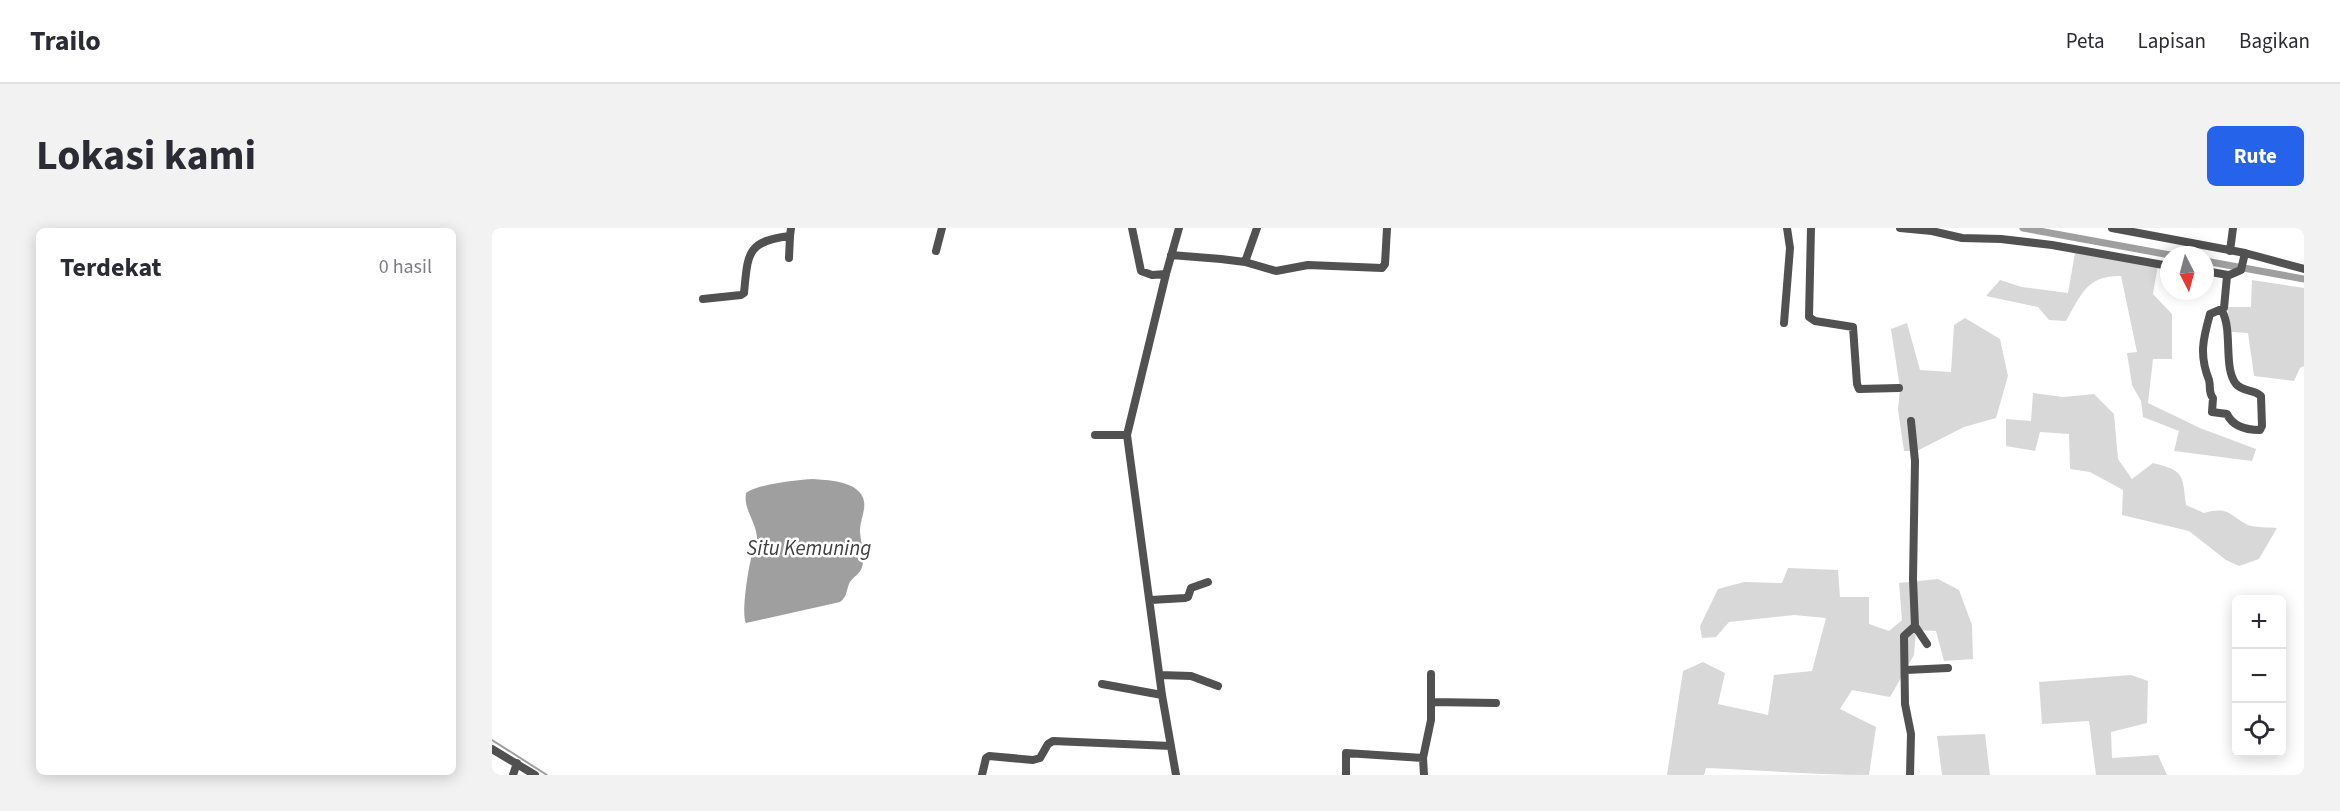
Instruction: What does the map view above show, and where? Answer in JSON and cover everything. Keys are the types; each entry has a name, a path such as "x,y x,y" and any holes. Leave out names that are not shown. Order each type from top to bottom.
{"street":[{"path":"936,251 942,228"},
{"path":"1132,228 1142,271 1152,275 1166,274"},
{"path":"1176,775 1162,695 1127,435 1179,228"},
{"path":"1245,262 1257,228"},
{"path":"1172,255 1245,262 1276,271 1308,265 1382,268 1385,264 1387,228"},
{"path":"1784,323 1790,248 1787,228"},
{"path":"1811,228 1809,317 1815,321 1853,327 1859,389 1899,388"},
{"path":"1900,228 1932,231 1962,238 2001,239 2052,245 2160,264"},
{"path":"2112,228 2142,231 2304,269"},
{"path":"2230,251 2233,228"},
{"path":"703,299 744,293 747,259 752,250 767,240 791,232 789,258"},
{"path":"2214,273 2228,275 2241,270 2244,255"},
{"path":"2222,310 2211,314 2202,346 2205,375 2209,380 2210,393 2214,398 2212,412 2227,414 2231,422 2237,425 2260,430 2262,426 2261,396 2239,387 2233,379 2226,321 2222,310 2228,275"},
{"path":"1911,421 1915,461 1912,579 1915,626 1927,644"},
{"path":"1095,435 1127,435"},
{"path":"1150,600 1185,598 1188,597 1191,588 1208,582"},
{"path":"1910,775 1911,734 1905,704 1904,636 1915,626"},
{"path":"1905,670 1948,668"},
{"path":"1424,775 1423,758 1431,720 1431,674"},
{"path":"1160,675 1191,676 1218,686"},
{"path":"1102,684 1162,695"},
{"path":"1431,702 1496,703"},
{"path":"982,775 989,756 1033,760 1040,758 1048,744 1053,741 1171,746"},
{"path":"492,748 535,775"},
{"path":"1346,775 1346,753 1423,758"},
{"path":"513,775 517,763"}],"shaded area":[{"path":"2076,247 2158,265 2153,294 2172,314 2172,359 2153,359 2148,403 2200,428 2256,449 2252,461 2174,451 2179,431 2143,417 2141,401 2132,385 2127,353 2137,352 2121,276 2100,279 2086,288 2066,321 2049,320 2038,307 1986,296 2000,280 2022,287 2068,293"},
{"path":"2252,280 2304,288 2304,366 2300,368 2294,381 2254,376 2248,333 2231,332 2227,307 2251,307"},
{"path":"1965,318 2000,339 2008,376 1996,418 1964,427 1917,451 1904,451 1898,410 1900,388 1891,329 1907,323 1920,370 1951,372 1954,325"},
{"path":"2033,393 2063,397 2094,394 2114,414 2118,459 2132,479 2153,463 2163,466 2180,475 2186,505 2204,513 2224,511 2251,526 2277,528 2259,559 2239,566 2226,560 2189,531 2122,515 2123,490 2090,472 2070,469 2069,434 2040,432 2035,451 2006,446 2006,419 2031,421"},
{"path":"1788,568 1838,570 1840,597 1869,597 1869,624 1889,631 1902,620 1899,583 1938,579 1959,590 1972,625 1973,659 1944,661 1936,631 1916,630 1914,655 1890,697 1852,690 1840,709 1876,727 1869,775 1706,768 1704,775 1667,775 1683,671 1703,662 1725,673 1718,704 1768,715 1774,675 1812,671 1826,618 1794,615 1729,622 1716,637 1702,638 1700,626 1718,589 1744,582 1782,583"},
{"path":"2131,675 2148,681 2147,723 2111,732 2112,758 2158,755 2167,775 2096,775 2089,721 2042,724 2039,682"},
{"path":"1985,734 1990,775 1942,775 1937,736"}],"water":[{"name":"Situ Kemuning","path":"813,479 846,484 861,494 864,512 860,526 863,558 861,569 850,582 846,595 840,602 746,623 744,611 747,582 757,535 747,506 746,493 768,485"}],"waterway":[{"path":"2023,228 2160,253"},
{"path":"2214,263 2304,279"},
{"path":"492,740 547,775"}]}
